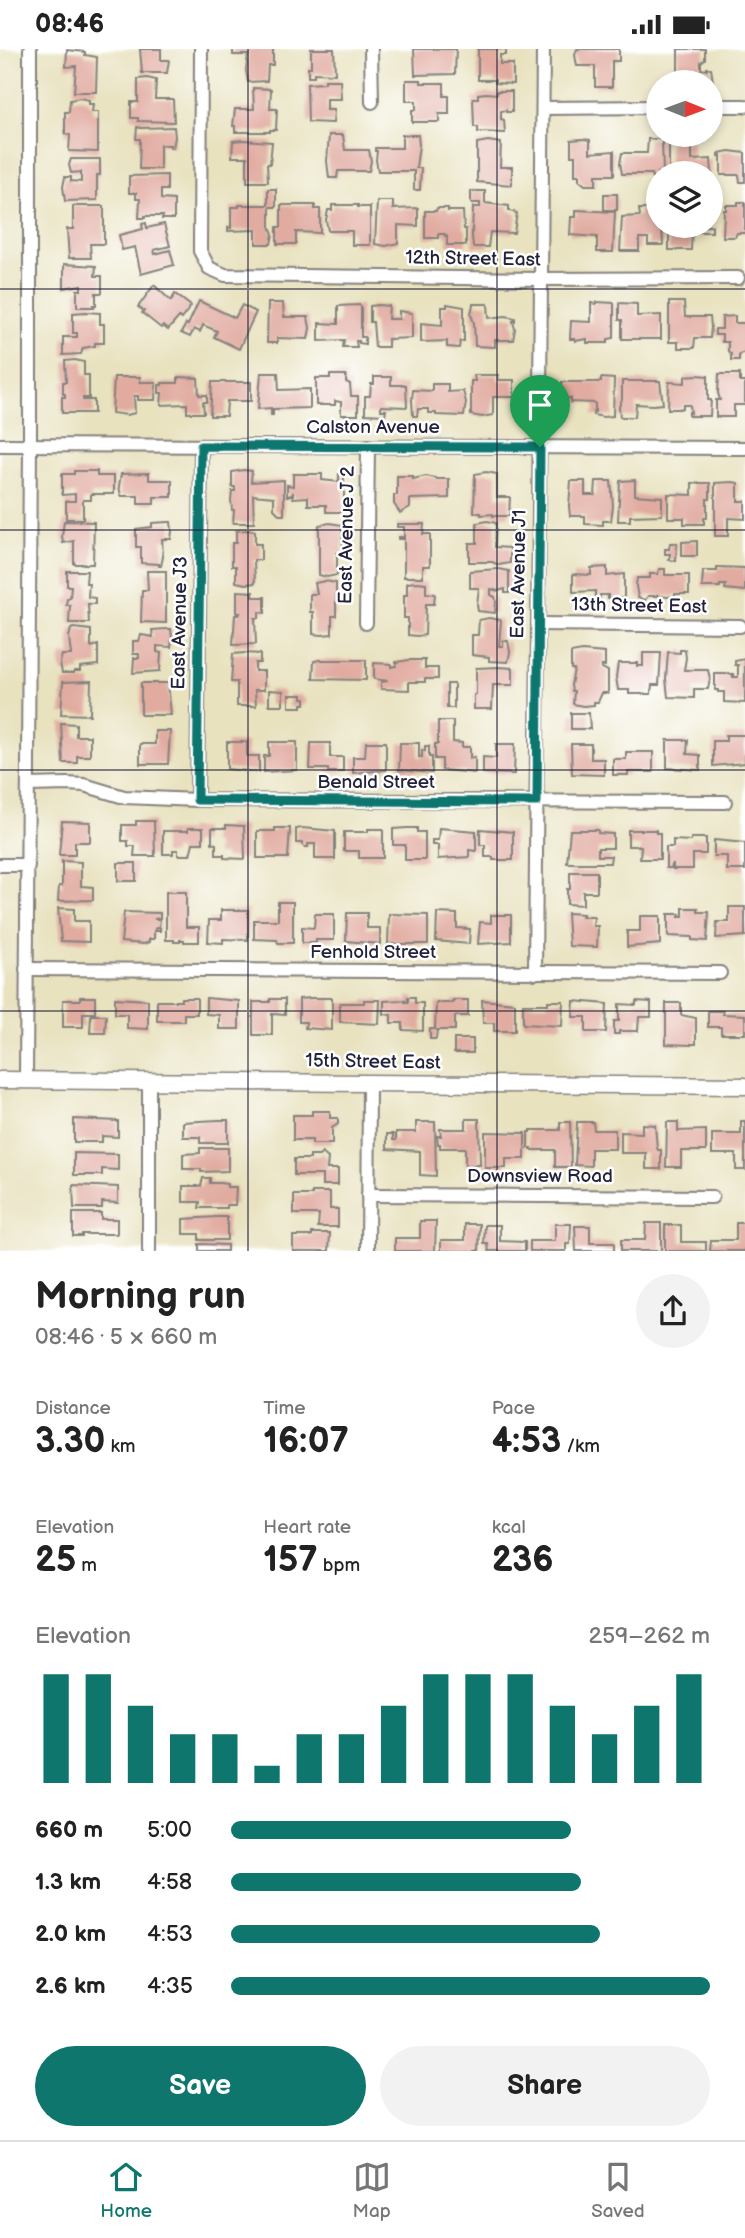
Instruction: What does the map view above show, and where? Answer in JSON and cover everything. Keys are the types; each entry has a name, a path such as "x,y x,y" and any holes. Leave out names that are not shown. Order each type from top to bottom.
{"street":[{"path":"26,1079 30,49"},
{"name":"12th Street East","path":"201,49 200,251 209,268 225,275 541,279 738,278"},
{"path":"371,49 372,101"},
{"name":"East Avenue J1","path":"535,973 543,49"},
{"path":"723,106 745,106"},
{"path":"542,108 646,107"},
{"name":"Calston Avenue","path":"0,445 745,448"},
{"name":"East Avenue J3","path":"197,800 201,446"},
{"name":"East Avenue J 2","path":"366,623 368,446"},
{"name":"13th Street East","path":"538,624 740,626"},
{"name":"Benald Street","path":"29,785 84,785 124,797 197,800 725,802"},
{"path":"0,865 28,865"},
{"name":"Fenhold Street","path":"26,969 720,973"},
{"name":"15th Street East","path":"0,1080 745,1086"},
{"path":"149,1081 149,1251"},
{"path":"368,1251 369,1083"},
{"name":"Downsview Road","path":"368,1195 712,1197"}],"building":[{"path":"140,49 161,49 161,60 169,60 167,73 142,73"},
{"path":"233,49 273,49 273,65 268,65 267,81 248,82 248,55 233,55"},
{"path":"311,49 334,49 335,74 314,73 314,77 308,77"},
{"path":"414,49 456,49 455,74 415,75"},
{"path":"478,49 506,49 506,55 500,55 500,64 513,64 513,84 478,80"},
{"path":"577,49 619,49 619,61 612,61 612,87 595,87 595,66 577,66"},
{"path":"678,49 705,49 701,69 707,70 678,70"},
{"path":"67,50 85,52 85,55 97,57 96,92 74,92 76,66 66,67"},
{"path":"138,79 156,80 155,99 173,99 174,122 138,121 138,118 131,118 131,102 138,102"},
{"path":"325,80 340,80 341,99 327,99 327,110 334,110 333,123 308,122 307,84 325,83"},
{"path":"406,80 444,83 444,96 449,96 449,114 439,114 439,122 412,122 412,110 416,110 416,101 406,101"},
{"path":"253,88 271,89 270,109 277,109 276,130 235,132 235,109 254,109"},
{"path":"497,91 512,91 512,112 501,111 505,133 478,132 478,127 474,127 473,98 478,98 478,94 497,94"},
{"path":"70,100 89,100 89,104 93,104 92,112 98,112 98,152 69,151 70,135 65,134 65,112 69,112"},
{"path":"137,127 174,127 173,148 170,148 170,145 160,145 160,169 139,169 140,139 136,139"},
{"path":"329,135 343,135 345,150 369,150 369,171 338,171 337,178 329,178"},
{"path":"402,135 418,135 416,168 421,168 420,190 414,190 414,171 378,171 375,148 402,148"},
{"path":"571,140 590,140 590,153 614,151 614,175 596,175 596,185 585,185 579,180 579,175 575,175 575,156 571,156"},
{"path":"233,141 272,142 270,164 267,164 268,182 247,182 247,157 232,157"},
{"path":"477,143 501,143 500,167 512,167 512,185 477,182"},
{"path":"647,147 662,147 663,161 646,161 646,174 622,174 622,153 647,153"},
{"path":"669,147 692,147 692,160 711,161 669,161"},
{"path":"719,153 745,153 745,182 740,182 739,175 723,175 723,161"},
{"path":"71,159 100,159 97,200 65,201 65,177 81,182 81,172 71,173"},
{"path":"167,175 167,190 161,190 161,199 174,200 174,219 162,219 163,216 139,218 140,199 136,199 136,193 129,193 129,176"},
{"path":"268,189 276,189 276,207 270,207 273,234 271,244 256,244 256,230 228,231 228,227 231,228 231,207 268,205"},
{"path":"471,191 485,191 485,203 509,206 509,211 517,213 514,233 490,232 488,247 473,247 473,207 480,207 480,203 471,203"},
{"path":"604,194 617,194 617,210 604,210"},
{"path":"377,201 393,201 393,209 418,208 418,226 398,225 398,243 386,246 375,244"},
{"path":"738,202 745,202 745,233 737,233 735,237 723,237 726,205 738,205"},
{"path":"281,205 315,205 315,209 320,209 320,233 296,232 296,244 277,244 277,227 281,227"},
{"path":"332,205 370,207 370,245 352,245 352,231 328,231 326,220"},
{"path":"73,206 104,206 104,244 90,244 91,258 69,258 67,229 73,229"},
{"path":"437,208 463,211 466,245 447,245 445,234 438,234 438,238 425,238 425,211 436,211"},
{"path":"639,209 646,209 646,238 639,238 639,251 620,251 622,217 640,216"},
{"path":"576,210 615,212 613,252 597,252 597,237 570,235 571,217 576,217"},
{"path":"146,223 147,228 164,224 170,246 154,250 155,254 170,250 174,265 141,274 135,247 122,250 119,235 143,229 142,224"},
{"path":"648,238 663,238 663,245 648,245"},
{"path":"669,238 692,238 691,250 669,250"},
{"path":"64,264 96,266 95,276 102,276 102,293 96,293 94,307 77,307 77,290 81,290 81,285 64,288"},
{"path":"154,285 171,301 175,294 191,306 168,330 163,326 161,328 138,307"},
{"path":"199,301 235,318 242,305 256,312 239,349 214,337 217,331 203,325 200,332 194,329 190,337 181,333 186,324 188,325"},
{"path":"669,302 684,302 685,317 710,317 710,338 695,338 694,348 678,348 678,342 669,342"},
{"path":"268,303 283,303 284,317 308,317 308,339 277,338 277,343 267,343"},
{"path":"591,303 614,303 614,338 608,339 608,343 587,343 587,339 570,339 571,321 591,322"},
{"path":"619,303 637,304 637,316 661,315 661,339 622,339"},
{"path":"447,304 464,307 464,341 460,341 459,348 447,347 447,341 421,342 421,323 442,325 442,307 447,307"},
{"path":"473,304 488,304 489,318 515,318 513,340 495,340 495,347 475,346 471,314"},
{"path":"359,305 361,337 365,337 365,344 356,341 357,347 343,347 344,340 319,341 319,323 338,324 338,306"},
{"path":"370,306 389,306 388,319 399,319 399,311 412,313 412,338 388,339 388,347 375,347"},
{"path":"73,313 100,313 100,324 104,324 104,343 83,348 81,354 63,355 63,337 77,337 77,333 73,333"},
{"path":"735,316 735,323 745,323 745,352 739,354 739,360 731,360 728,342 722,342 722,335 715,335 715,329 722,329 722,317"},
{"path":"65,361 84,362 84,375 89,375 89,398 83,400 94,400 94,413 62,413 62,397 65,397 63,382 66,382"},
{"path":"261,373 278,373 279,390 310,389 310,408 273,409 273,415 271,408 258,409"},
{"path":"719,374 740,374 740,382 745,382 745,405 734,405 734,417 716,417 716,400 720,400"},
{"path":"330,375 346,375 351,396 358,396 358,415 341,415 341,402 335,401 335,405 316,405 316,378 330,378"},
{"path":"474,375 498,375 498,380 514,380 514,397 493,397 493,415 471,415 471,381 475,381"},
{"path":"685,376 708,376 710,416 689,416 690,405 668,409 669,382 685,383"},
{"path":"114,377 140,377 140,382 156,382 155,400 138,400 138,396 134,396 135,413 112,413"},
{"path":"178,377 198,378 199,395 207,395 207,402 203,402 204,413 187,413 187,404 161,405 162,393 159,393 159,385 178,383"},
{"path":"374,377 391,377 391,385 406,385 407,407 381,406 381,410 386,410 385,415 365,414 365,396 370,396"},
{"path":"601,378 614,379 613,416 593,415 595,403 571,402 571,398 561,398 562,382 601,382"},
{"path":"622,381 660,381 663,404 636,404 635,417 620,417"},
{"path":"212,382 251,382 251,401 227,401 226,416 210,416"},
{"path":"432,384 448,384 448,392 463,391 466,402 464,416 436,415 428,413 428,409 418,409 417,416 413,416 413,390 432,391"},
{"path":"74,471 97,471 97,476 114,476 114,494 91,494 91,500 83,500 83,519 66,519 66,501 75,501 75,494 62,495 62,474 74,474"},
{"path":"252,471 251,482 284,480 284,515 274,509 274,497 253,495 254,523 233,523 234,510 231,500 235,487 232,487 232,472"},
{"path":"149,473 149,480 172,480 172,497 154,497 154,504 138,504 138,496 121,496 121,474"},
{"path":"293,474 322,474 322,480 339,482 339,474 344,474 344,512 326,512 326,505 308,505 308,497 293,498 293,492 287,496 287,485 293,486"},
{"path":"475,474 497,474 497,497 510,497 509,516 474,513"},
{"path":"397,476 449,479 449,498 410,499 410,507 400,513 394,504"},
{"path":"635,480 635,495 662,497 662,515 630,516 630,521 618,521 620,481"},
{"path":"571,481 585,481 585,495 595,495 596,481 611,481 611,521 603,521 603,525 585,524 585,516 570,516"},
{"path":"692,483 710,483 710,499 707,499 707,518 704,518 704,524 684,524 684,518 668,518 668,494 692,495"},
{"path":"715,483 738,483 738,501 745,501 745,519 728,518 728,536 715,536"},
{"path":"64,521 94,522 93,564 74,564 74,541 63,543"},
{"path":"171,522 171,539 162,539 161,566 141,563 141,547 136,547 136,529 152,527 152,523"},
{"path":"477,523 496,523 495,547 510,548 510,563 499,565 492,562 469,562 469,543 477,543"},
{"path":"397,524 424,524 423,534 430,534 430,566 423,566 423,577 404,577 404,539 398,537 404,537 404,527 397,527"},
{"path":"319,525 342,525 343,553 337,553 337,575 327,577 319,575"},
{"path":"236,531 255,531 255,544 261,544 261,560 254,560 255,583 246,584 236,582 236,566 232,566 232,543 236,543"},
{"path":"697,541 697,556 682,556 682,542"},
{"path":"670,543 677,543 676,561 669,560 670,554 665,554"},
{"path":"607,567 607,576 624,574 624,598 608,599 608,595 600,595 600,599 595,599 595,591 573,592 573,574 591,575 591,568"},
{"path":"717,567 745,568 745,591 725,589 726,585 702,587 703,571 717,571"},
{"path":"659,569 665,569 665,575 689,575 689,594 667,597 657,594 648,596 645,600 638,598 637,578 650,578 650,574 658,574"},
{"path":"67,571 87,571 88,597 95,598 95,604 88,604 89,623 69,623 70,605 66,605 71,586 67,586"},
{"path":"147,571 166,571 166,623 141,622 142,590 148,590"},
{"path":"470,571 509,571 509,593 505,593 505,589 491,589 491,595 496,602 495,613 478,611 479,588 470,588"},
{"path":"315,583 336,583 336,616 332,616 332,634 313,634 310,594 317,594"},
{"path":"407,583 426,583 426,593 435,594 434,604 426,604 425,635 417,636 408,635 408,618 404,618 404,595 407,595"},
{"path":"237,591 253,592 253,597 265,597 265,613 259,612 259,618 255,618 256,644 233,645 235,615 240,613 237,613"},
{"path":"479,620 501,620 499,646 503,646 503,641 508,641 508,662 489,661 489,657 472,655 472,635 478,635"},
{"path":"73,628 91,630 91,647 98,645 98,665 80,667 80,671 74,673 62,673 62,655 71,655 69,637"},
{"path":"171,629 171,647 157,646 157,652 161,653 160,671 133,673 134,658 139,658 139,654 133,654 133,641 139,641 141,635 153,637 152,630"},
{"path":"680,650 685,650 684,670 708,670 708,689 694,689 694,698 668,697 668,652 680,653"},
{"path":"571,653 605,653 605,666 602,668 608,671 608,693 602,693 594,705 573,704 574,691 571,685 574,669 571,669"},
{"path":"643,653 661,653 659,685 652,685 651,694 629,694 629,690 618,690 618,663 637,663 637,666 643,666"},
{"path":"233,654 260,654 260,663 255,663 255,671 264,671 264,690 255,690 256,706 237,706 237,682 231,682"},
{"path":"745,659 745,703 724,702 724,692 715,690 715,674 733,674 733,677 738,677 738,665 735,665 735,661"},
{"path":"366,660 366,680 313,679 314,661"},
{"path":"425,660 425,668 438,668 438,679 409,682 409,690 381,689 381,682 388,681 374,679 374,663 391,664 391,667 396,666 396,662"},
{"path":"476,668 513,668 513,685 493,685 492,709 474,709"},
{"path":"91,681 90,715 61,714 63,682"},
{"path":"141,683 168,683 171,715 141,715"},
{"path":"447,684 454,684 454,708 447,708"},
{"path":"269,690 283,691 283,705 269,705"},
{"path":"289,695 302,695 305,704 302,704 302,707 289,707"},
{"path":"571,713 589,713 590,729 571,729"},
{"path":"438,721 453,721 453,742 462,743 462,747 470,747 470,758 475,757 475,773 442,770 442,759 435,759"},
{"path":"61,723 76,724 76,736 90,736 90,756 77,756 77,763 63,763"},
{"path":"155,731 170,731 168,764 140,764 140,744 155,744"},
{"path":"726,735 745,735 745,763 713,766 713,741 726,741"},
{"path":"667,740 688,740 687,754 700,755 700,770 667,768"},
{"path":"227,742 247,742 247,756 259,756 259,772 227,769"},
{"path":"269,742 297,742 297,770 264,772 264,756 269,756"},
{"path":"366,742 386,742 386,770 353,773 353,757 365,757"},
{"path":"311,743 330,743 330,757 343,757 343,772 310,769"},
{"path":"400,743 419,743 419,757 422,757 425,746 429,746 432,773 399,770"},
{"path":"496,744 515,744 514,774 483,773 483,757 496,758"},
{"path":"571,744 591,744 591,759 604,759 604,775 572,774"},
{"path":"626,752 653,752 653,772 613,775 613,759 626,759"},
{"path":"62,821 90,822 90,842 75,842 75,855 59,855"},
{"path":"136,821 154,821 155,856 134,856 135,846 128,846 128,841 122,841 122,825 136,825"},
{"path":"226,825 244,826 245,859 216,855 216,844 212,843 212,828 226,828"},
{"path":"188,828 203,828 203,843 193,843 190,855 178,855 178,850 173,850 173,854 163,854 163,831 188,831"},
{"path":"275,828 290,828 288,858 257,858 257,831 275,831"},
{"path":"417,828 417,832 425,832 425,860 405,860 405,845 393,845 393,829"},
{"path":"439,828 476,831 476,851 469,850 469,857 438,859 438,845 432,845 432,840 438,840"},
{"path":"296,829 335,831 335,859 315,859 315,844 304,847 302,843 296,843"},
{"path":"368,829 383,829 383,858 359,858 359,851 344,851 344,832 368,832"},
{"path":"480,829 513,832 513,860 493,860 493,857 485,857 485,845 480,845"},
{"path":"570,830 598,830 598,833 613,834 613,848 598,848 598,856 611,856 610,863 567,863"},
{"path":"628,830 656,830 656,833 660,833 660,859 640,859 641,846 628,846"},
{"path":"691,838 706,838 706,854 693,854 693,869 673,869 673,863 671,868 666,868 666,847 673,847 673,840 691,841"},
{"path":"714,840 745,843 745,870 727,870 727,856 714,856"},
{"path":"62,861 81,862 81,886 93,887 93,900 58,901 59,886 62,886"},
{"path":"118,863 136,863 136,881 118,881"},
{"path":"570,872 597,872 597,892 583,892 583,905 567,904"},
{"path":"166,892 186,892 186,927 199,927 199,942 166,940"},
{"path":"278,902 293,902 293,943 254,939 254,920 278,920"},
{"path":"729,907 745,907 745,936 716,938 717,922 729,922"},
{"path":"58,908 74,909 74,921 89,921 89,942 61,941"},
{"path":"683,908 698,908 698,912 709,912 707,941 668,936 668,914 680,914 679,917 683,917"},
{"path":"221,910 248,910 248,940 223,939 223,943 208,942 209,920 221,920"},
{"path":"124,912 160,913 160,918 154,919 160,919 159,927 154,929 160,928 160,931 154,931 154,939 149,939 149,942 144,944 121,942"},
{"path":"347,913 367,913 367,928 380,928 380,944 346,941"},
{"path":"437,913 457,914 457,928 470,929 469,944 436,941"},
{"path":"567,913 594,917 593,926 598,926 597,947 569,946"},
{"path":"315,914 334,914 334,940 302,943 302,927 314,928"},
{"path":"389,914 428,915 428,944 388,944"},
{"path":"491,915 511,915 511,942 478,944 480,922 491,923"},
{"path":"640,916 660,916 660,944 627,947 627,931 640,931"},
{"path":"80,997 95,997 95,1013 83,1013 83,1027 63,1027 63,1000 80,1000"},
{"path":"408,997 415,997 415,1003 423,1003 423,1031 403,1030 403,1023 391,1023 391,1015 384,1014 384,1001 408,1002"},
{"path":"115,998 148,1000 148,1029 127,1028 127,1014 115,1014"},
{"path":"181,998 197,998 197,1014 184,1014 184,1021 157,1021 157,1001 181,1001"},
{"path":"206,998 239,1001 239,1029 219,1029 219,1015 206,1014"},
{"path":"332,998 332,1030 305,1028 306,1022 299,1022 299,999"},
{"path":"270,999 285,999 285,1015 272,1014 272,1035 253,1035 253,1002 270,1002"},
{"path":"364,1000 380,1000 379,1024 340,1022 340,1003 364,1003"},
{"path":"453,1000 468,1000 468,1016 455,1016 455,1030 437,1030 436,1039 430,1039 430,1029 435,1029 436,1003 453,1003"},
{"path":"482,1000 515,1003 515,1031 494,1031 494,1023 483,1023"},
{"path":"548,1001 563,1001 562,1026 523,1024 523,1004 548,1004"},
{"path":"574,1001 607,1004 606,1032 586,1032 586,1017 573,1017"},
{"path":"636,1001 651,1002 651,1017 639,1017 638,1031 619,1031 619,1034 614,1034 614,1021 619,1021 619,1004 636,1005"},
{"path":"666,1003 681,1003 681,1015 696,1018 696,1044 666,1044"},
{"path":"708,1011 745,1015 745,1034 721,1034 721,1027 708,1027"},
{"path":"91,1015 106,1015 105,1033 90,1033"},
{"path":"454,1039 473,1039 473,1053 454,1053"},
{"path":"312,1111 330,1111 330,1118 338,1118 338,1124 332,1128 332,1144 293,1140 293,1115 312,1115"},
{"path":"74,1119 118,1121 118,1137 102,1136 102,1142 74,1142"},
{"path":"466,1119 479,1119 480,1165 465,1165 465,1148 440,1148 438,1144 440,1129 466,1129"},
{"path":"228,1120 228,1143 200,1143 200,1137 183,1137 183,1122"},
{"path":"741,1121 745,1121 745,1170 736,1170 736,1154 712,1154 712,1134 741,1134"},
{"path":"416,1122 435,1122 436,1176 420,1175 420,1151 387,1149 387,1134 393,1134 393,1140 396,1140 396,1132 416,1132"},
{"path":"560,1122 570,1122 571,1167 555,1167 555,1150 528,1148 530,1130 560,1130"},
{"path":"577,1122 593,1122 594,1130 615,1130 615,1149 591,1149 591,1166 575,1165"},
{"path":"667,1122 678,1122 678,1131 706,1130 706,1151 681,1151 681,1167 666,1167"},
{"path":"642,1124 655,1125 657,1148 661,1150 661,1169 646,1169 646,1153 621,1153 621,1132 642,1133"},
{"path":"485,1132 525,1133 525,1159 506,1159 506,1168 485,1168"},
{"path":"200,1148 228,1148 228,1171 201,1172 201,1169 183,1169 183,1154 200,1153"},
{"path":"74,1153 118,1154 118,1170 102,1169 102,1175 74,1175"},
{"path":"322,1153 328,1158 327,1169 338,1169 338,1185 322,1185 322,1175 294,1175 294,1159 310,1159 310,1156 319,1156"},
{"path":"203,1178 210,1178 210,1183 236,1187 235,1205 227,1205 227,1208 199,1208 200,1202 183,1202 183,1186 201,1186"},
{"path":"73,1185 118,1187 118,1203 102,1202 102,1208 74,1208"},
{"path":"312,1192 330,1192 330,1209 338,1209 338,1227 318,1227 319,1214 294,1214 294,1195 312,1195"},
{"path":"73,1213 101,1213 101,1219 117,1219 117,1234 73,1236"},
{"path":"227,1217 227,1240 199,1240 199,1234 183,1234 183,1219"},
{"path":"420,1221 436,1221 435,1251 395,1251 395,1238 420,1238"},
{"path":"646,1223 661,1223 661,1251 621,1251 621,1240 645,1240"},
{"path":"736,1223 745,1223 745,1251 710,1251 711,1240 736,1240"},
{"path":"465,1224 480,1224 479,1251 441,1251 441,1240 465,1240"},
{"path":"555,1224 571,1224 570,1244 566,1244 566,1251 530,1251 530,1241 555,1241"},
{"path":"485,1225 500,1225 500,1241 525,1242 525,1251 489,1251 488,1244 484,1244"},
{"path":"665,1225 681,1225 681,1242 706,1242 706,1251 665,1251"},
{"path":"575,1226 590,1226 590,1243 614,1243 614,1251 576,1251"},
{"path":"312,1233 330,1233 329,1251 293,1251 293,1236 312,1236"},
{"path":"199,1244 227,1245 227,1251 199,1251"}],"route":[{"path":"201,446 540,447 537,802 197,800 201,446"}]}
